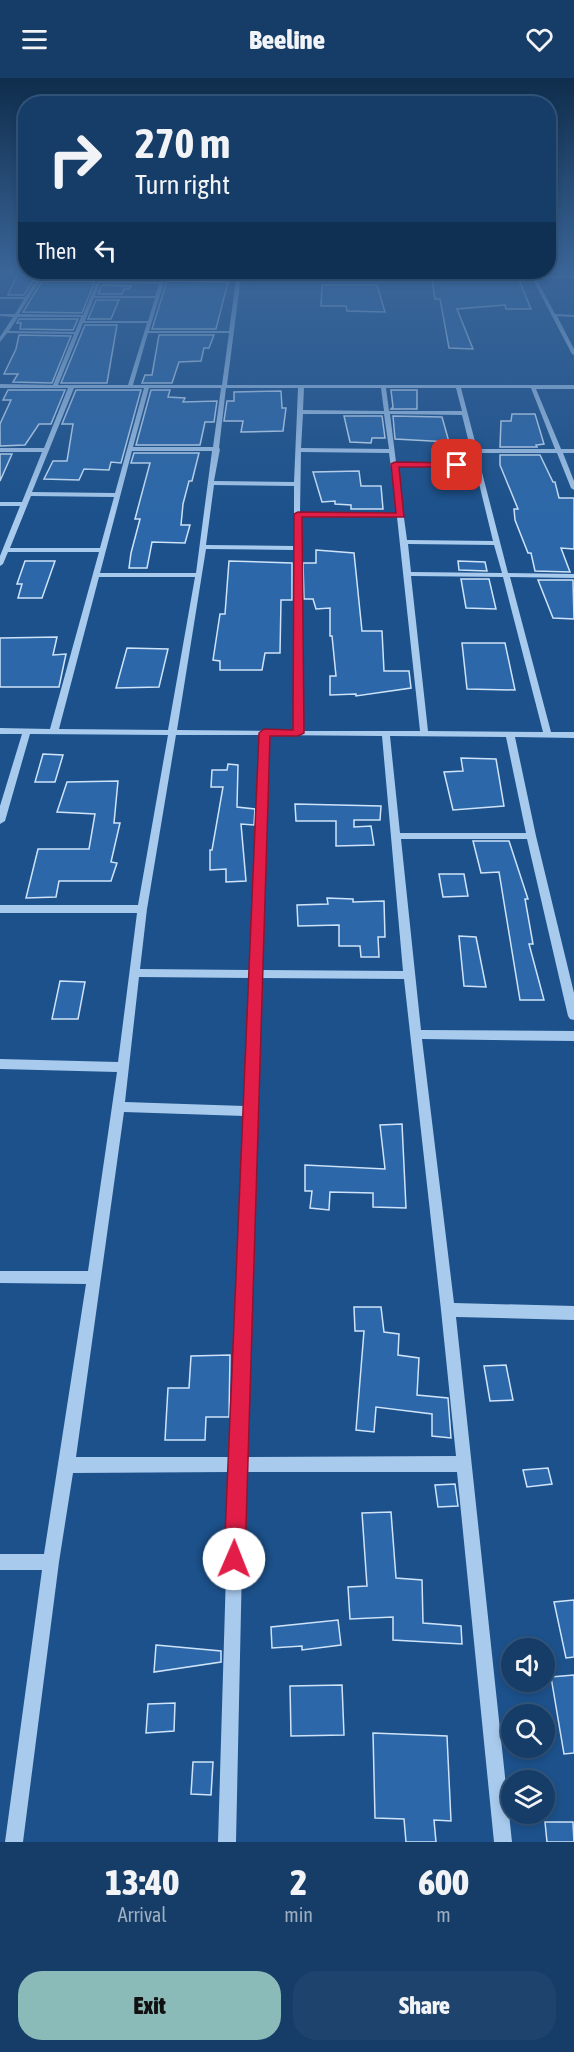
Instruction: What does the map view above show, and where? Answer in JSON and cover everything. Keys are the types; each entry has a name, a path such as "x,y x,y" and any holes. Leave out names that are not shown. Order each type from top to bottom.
{"street":[{"path":"55,385 69,352"},
{"path":"130,385 140,352"},
{"path":"14,1842 51,1562 119,1107 142,909 199,575 213,483 228,352"},
{"path":"0,564 72,385"},
{"path":"54,731 132,449 147,385"},
{"path":"0,386 574,387"},
{"path":"298,733 297,484 301,386"},
{"path":"383,386 395,464 424,734"},
{"path":"458,386 496,543 507,575 548,735"},
{"path":"533,387 574,488"},
{"path":"300,412 464,413"},
{"path":"132,449 217,450"},
{"path":"0,450 46,450"},
{"path":"299,450 392,452"},
{"path":"474,451 574,451"},
{"path":"395,464 477,465"},
{"path":"213,483 297,484"},
{"path":"28,494 118,495"},
{"path":"0,504 24,504"},
{"path":"298,514 401,515"},
{"path":"404,542 496,543"},
{"path":"202,547 299,548"},
{"path":"6,550 103,550"},
{"path":"407,574 574,576"},
{"path":"96,575 199,575"},
{"path":"0,730 574,735"},
{"path":"0,821 27,731"},
{"path":"227,1842 237,1465 264,733"},
{"path":"386,734 415,1034 448,1310 503,1842"},
{"path":"510,734 531,836 568,970 574,1016"},
{"path":"396,836 531,836"},
{"path":"0,909 142,909"},
{"path":"136,973 409,975"},
{"path":"415,1034 574,1036"},
{"path":"0,1064 124,1067"},
{"path":"119,1107 250,1111"},
{"path":"0,1277 94,1278"},
{"path":"448,1310 574,1313"},
{"path":"67,1465 463,1464"},
{"path":"0,1562 51,1562"}],"building":[{"path":"14,352 64,352 52,383 13,382 18,374 4,374"},
{"path":"74,352 112,352 107,383 61,383"},
{"path":"156,352 203,352 201,361 179,362 172,383 142,383 145,375 152,375"},
{"path":"8,390 65,390 51,424 39,424 25,445 0,446 0,424 11,400 3,400"},
{"path":"76,390 141,390 121,463 111,462 109,470 84,469 79,480 44,479 53,461 67,461 73,424 62,424"},
{"path":"151,390 170,390 168,397 185,398 183,402 217,401 214,422 205,422 200,445 136,445"},
{"path":"391,390 417,390 417,409 391,409 393,407"},
{"path":"281,391 282,408 286,408 283,431 241,432 243,421 224,421 227,401 234,401 234,392"},
{"path":"512,414 535,414 544,444 536,445 537,447 500,447 501,421 511,421"},
{"path":"344,416 382,416 385,438 372,438 371,443 350,442"},
{"path":"393,416 442,417 449,442 395,439"},
{"path":"134,453 199,453 183,504 181,525 190,525 185,543 152,542 147,568 129,568 140,519 135,519 150,463 131,463"},
{"path":"0,454 12,454 0,481"},
{"path":"500,455 540,455 555,482 559,498 574,498 574,549 561,548 570,572 535,571 531,553 528,553 515,520 514,509 518,509 500,465"},
{"path":"359,471 361,486 381,486 383,509 351,509 351,505 335,504 335,501 322,502 313,472"},
{"path":"316,550 354,553 362,631 382,631 384,671 409,671 411,688 356,696 356,694 330,695 330,676 336,676 332,636 330,636 330,608 316,609 313,599 304,599 303,563 316,563"},
{"path":"25,561 55,561 42,598 18,598 22,584 17,584"},
{"path":"229,561 292,563 292,600 281,600 280,653 265,653 262,670 220,670 220,661 213,660 220,614 225,614"},
{"path":"458,561 485,562 487,571 459,570"},
{"path":"461,579 489,579 496,609 466,608"},
{"path":"538,580 573,580 574,619 553,618"},
{"path":"57,637 53,655 66,654 59,687 0,687 0,638"},
{"path":"462,643 505,643 515,690 467,689"},
{"path":"127,648 168,649 159,687 116,688"},
{"path":"43,754 63,755 55,782 35,782"},
{"path":"461,758 496,759 504,806 453,810 444,772 463,771"},
{"path":"228,764 238,765 237,807 255,809 254,825 241,824 246,881 226,882 226,869 210,870 210,850 212,850 223,787 211,787 212,770 227,770"},
{"path":"118,781 114,823 120,823 111,862 117,863 111,881 59,881 56,897 26,898 38,849 89,849 95,814 57,812 67,782"},
{"path":"295,804 381,806 380,820 354,820 354,827 371,826 374,845 336,846 336,821 296,821"},
{"path":"473,841 509,841 528,899 525,899 533,944 529,944 544,1000 520,1000 499,872 481,873"},
{"path":"439,874 464,874 468,896 443,897"},
{"path":"327,898 353,899 353,902 384,901 385,937 378,937 379,957 361,957 360,946 339,946 339,925 298,926 297,905 328,904"},
{"path":"459,936 476,937 486,987 464,986"},
{"path":"60,981 85,982 78,1019 52,1019"},
{"path":"402,1124 406,1208 373,1207 373,1193 330,1192 329,1210 310,1208 312,1191 305,1191 305,1165 385,1169 380,1125"},
{"path":"354,1307 381,1307 384,1332 399,1334 398,1355 419,1358 417,1395 448,1398 451,1438 432,1436 432,1414 376,1407 374,1432 356,1430 364,1331 355,1331"},
{"path":"230,1355 229,1417 206,1417 205,1440 165,1440 168,1388 189,1388 191,1356"},
{"path":"506,1365 513,1400 490,1401 484,1366"},
{"path":"548,1468 552,1484 527,1487 523,1470"},
{"path":"455,1484 458,1506 438,1507 435,1485"},
{"path":"391,1512 396,1578 422,1580 423,1623 461,1626 462,1644 393,1640 393,1617 350,1619 348,1587 367,1586 362,1513"},
{"path":"574,1600 574,1657 566,1658 554,1602"},
{"path":"338,1620 341,1645 302,1650 302,1646 272,1648 271,1627"},
{"path":"156,1645 221,1651 221,1662 154,1672"},
{"path":"574,1675 574,1753 564,1754 554,1692 555,1677"},
{"path":"342,1685 344,1735 291,1736 290,1686"},
{"path":"175,1703 174,1731 146,1733 148,1704"},
{"path":"373,1733 447,1736 451,1821 434,1820 436,1842 406,1842 404,1819 375,1818"},
{"path":"193,1762 213,1762 211,1795 191,1794"},
{"path":"573,1822 574,1842 547,1842 545,1824"}],"route":[{"path":"234,1559 264,733 298,733 298,514 401,515 395,464 457,465"}]}
